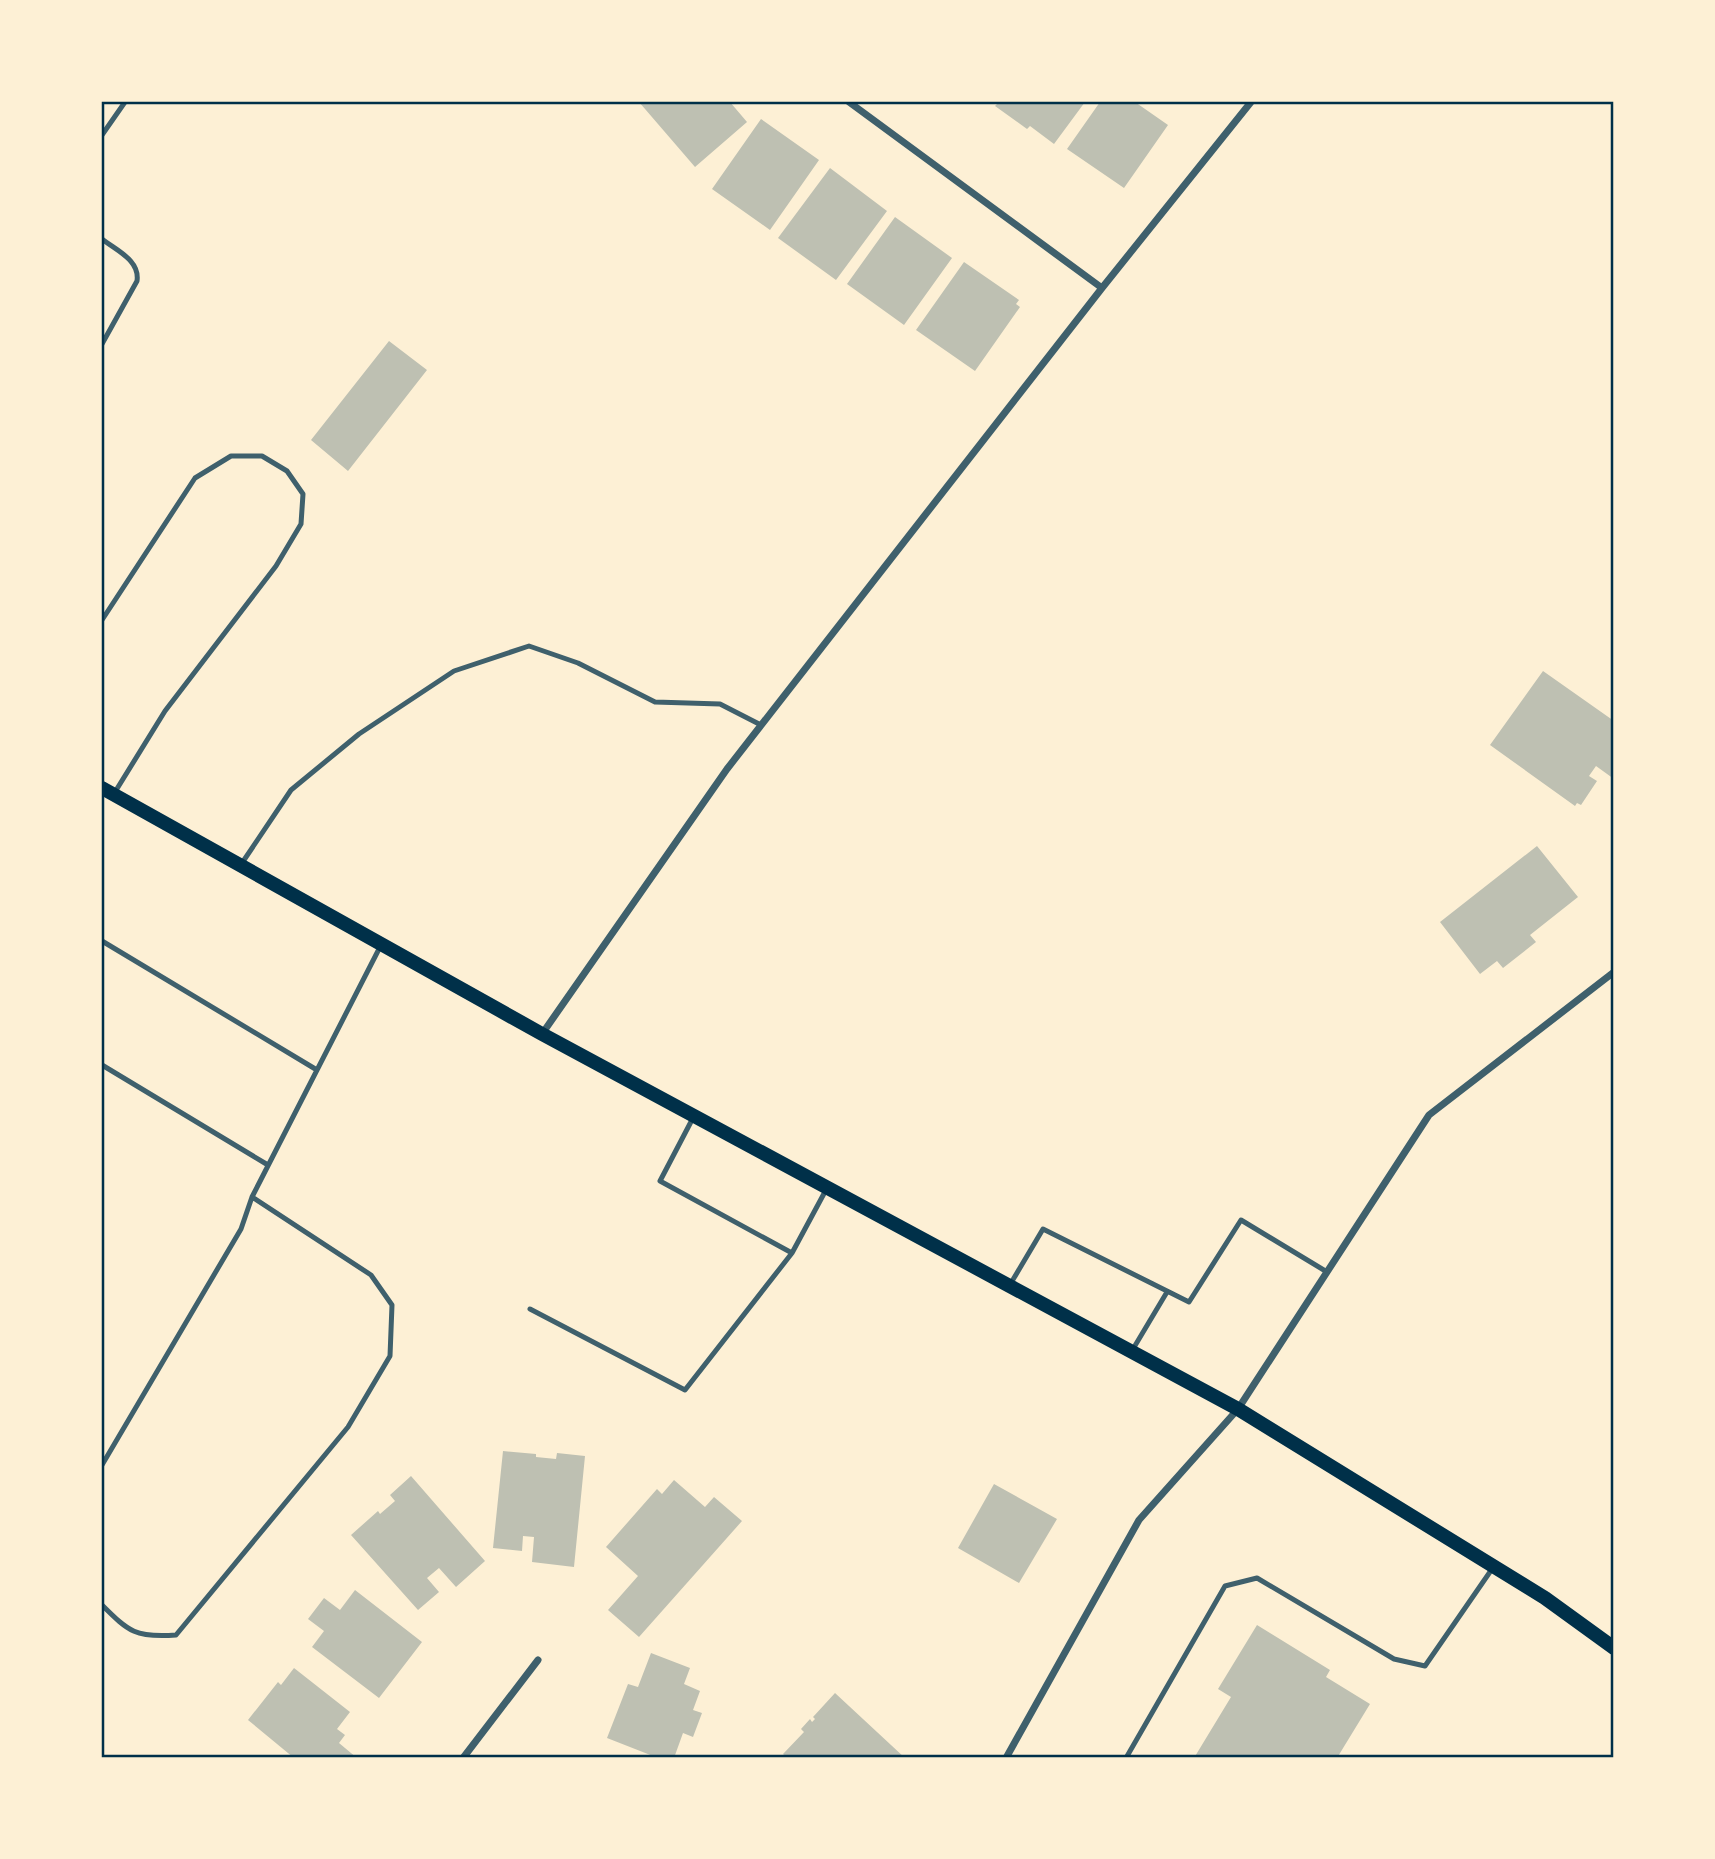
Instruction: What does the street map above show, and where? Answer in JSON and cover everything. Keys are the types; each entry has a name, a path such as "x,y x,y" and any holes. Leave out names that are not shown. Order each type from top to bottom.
{"main road":[{"path":"107,791 542,1034 1238,1409 1545,1598 1614,1648"}],"street":[{"path":"849,102 1102,288"},
{"path":"542,1034 727,769 1102,288 1251,102"},
{"path":"1006,1758 1139,1520 1238,1409 1429,1115 1614,972"},
{"path":"463,1758 538,1660"}],"lane":[{"path":"102,135 122,102"},
{"path":"102,239 134,263 138,271 137,281 102,344"},
{"path":"102,620 194,478 231,456 262,456 287,471 303,494 301,524 276,566 107,791"},
{"path":"240,866 291,790 359,734 454,671 529,646 578,663 654,702 720,704 761,725"},
{"path":"102,941 317,1070"},
{"path":"102,1465 241,1229 251,1197 381,944"},
{"path":"102,1065 268,1165"},
{"path":"694,1116 660,1181 792,1253"},
{"path":"530,1309 685,1391 792,1253 827,1188"},
{"path":"102,1605 125,1628 149,1637 176,1635 348,1427 390,1356 392,1305 371,1275 251,1197"},
{"path":"1009,1286 1043,1229 1189,1303 1241,1220 1327,1272"},
{"path":"1131,1351 1167,1292"},
{"path":"102,1451 109,1453"},
{"path":"1126,1758 1224,1586 1257,1578 1394,1659 1424,1666 1494,1566"}],"building":[{"path":"639,102 730,102 747,122 695,167"},
{"path":"999,102 1085,102 1054,144 1030,126 1027,129 995,106"},
{"path":"1100,102 1135,102 1168,125 1124,188 1067,149"},
{"path":"761,119 819,160 770,230 712,189"},
{"path":"830,168 887,211 836,280 778,238"},
{"path":"895,217 952,258 904,325 847,284"},
{"path":"964,262 1019,300 1016,304 1020,307 975,371 916,330"},
{"path":"389,341 427,370 348,471 311,440"},
{"path":"1543,671 1614,721 1614,779 1596,766 1589,776 1597,781 1581,805 1577,803 1575,806 1490,745"},
{"path":"1537,846 1578,897 1530,935 1536,942 1503,968 1497,961 1480,974 1440,922"},
{"path":"503,1451 556,1459 557,1453 585,1456 574,1567 532,1562 534,1537 523,1536 522,1551 493,1548"},
{"path":"411,1476 485,1561 456,1587 439,1568 427,1578 439,1592 418,1610 351,1535 378,1511 380,1514 395,1501 390,1495"},
{"path":"674,1480 705,1507 714,1497 742,1521 639,1637 608,1610 638,1576 606,1547 657,1489 662,1494"},
{"path":"994,1484 1057,1519 1019,1583 958,1548"},
{"path":"355,1590 422,1642 379,1698 312,1647 324,1631 308,1619 324,1598 340,1610"},
{"path":"1257,1625 1330,1670 1326,1677 1370,1704 1337,1758 1194,1758 1231,1697 1218,1689"},
{"path":"651,1653 690,1668 684,1684 700,1691 693,1710 702,1713 693,1737 683,1733 674,1758 658,1758 607,1738 628,1684 638,1687"},
{"path":"294,1668 350,1712 337,1729 345,1735 339,1743 357,1758 294,1758 248,1720 278,1682 281,1685"},
{"path":"835,1693 905,1758 787,1758 783,1754 804,1732 801,1729 810,1719 812,1722 815,1719 813,1717"}]}
